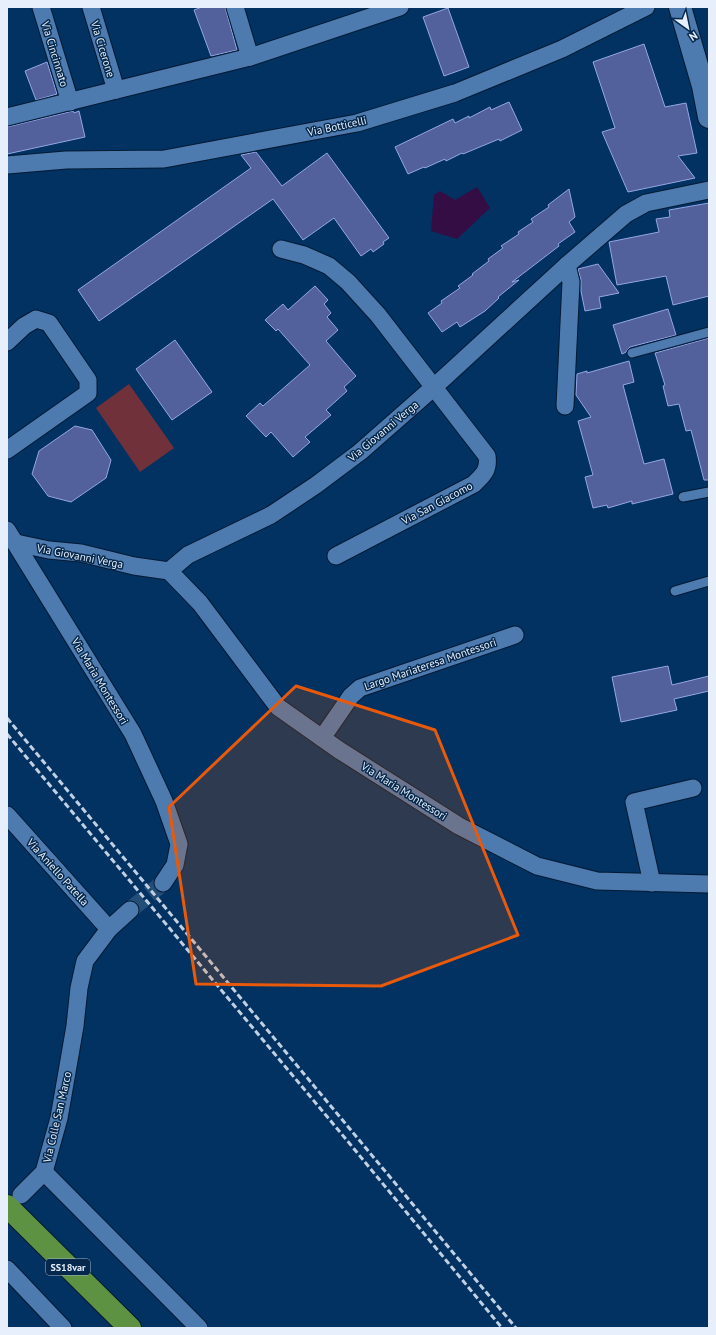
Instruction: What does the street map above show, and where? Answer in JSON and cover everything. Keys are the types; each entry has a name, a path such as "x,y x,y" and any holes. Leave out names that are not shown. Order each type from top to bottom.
{"highway":[{"name":"SS18var","path":"14,1201 130,1328"}],"main road":[{"path":"680,7 703,86 709,117"}],"street":[{"name":"Via Cincinnato","path":"41,7 70,102"},
{"name":"Via Cicerone","path":"91,7 116,90"},
{"path":"235,7 250,58"},
{"path":"7,117 250,58 400,7"},
{"name":"Via Botticelli","path":"7,165 66,160 164,159 357,124 455,93 562,49 646,7"},
{"name":"Via Giovanni Verga","path":"12,537 50,550 81,553 134,566 169,571 188,555 271,515 316,485 360,452 434,387 567,265 626,214 646,203 709,190"},
{"name":"Via San Giacomo","path":"281,249 304,255 329,266 348,282 378,315 487,456 488,465 483,475 474,484 336,556"},
{"path":"565,406 571,282 567,265"},
{"path":"7,342 24,326 36,319 49,323 88,380 88,393 7,450"},
{"name":"Via Maria Montessori","path":"12,537 133,734 164,801 179,844 175,865 163,883"},
{"name":"Via Maria Montessori","path":"169,571 200,602 278,707 339,750 459,826 538,866 597,881 709,884"},
{"name":"Largo Mariateresa Montessori","path":"322,738 351,696 360,688 515,635"},
{"path":"652,883 634,802 692,788"},
{"name":"Via Aniello Patella","path":"7,815 109,928"},
{"name":"Via Colle San Marco","path":"130,910 109,928 85,961 79,988 75,1026 59,1118 44,1172 199,1328"},
{"path":"14,1201 44,1172"},
{"path":"7,1269 63,1328"}],"lane":[{"path":"632,353 709,332"},
{"path":"683,497 709,492"},
{"path":"675,591 709,580"}],"highlighted area":[{"path":"296,686 435,730 518,935 381,986 196,984 169,807"}],"shaded area":[{"path":"477,187 490,208 457,239 431,231 434,195 440,191 455,200"},
{"path":"129,384 174,448 140,472 96,408"}],"building":[{"path":"202,7 225,7 237,50 211,56 194,10"},
{"path":"448,8 469,67 444,76 423,17"},
{"path":"644,44 665,107 686,103 697,153 678,156 695,178 628,192 602,132 615,128 593,62"},
{"path":"47,62 57,94 36,100 25,71"},
{"path":"509,102 522,130 500,141 499,139 463,154 462,153 446,161 445,159 408,174 395,147 453,119 455,123 469,116 469,118 490,107 491,110"},
{"path":"73,111 74,113 79,111 85,137 7,154 7,127"},
{"path":"256,152 282,186 327,153 389,238 383,242 384,244 373,252 371,249 361,256 334,218 303,240 273,199 99,321 78,290 251,168 241,155"},
{"path":"569,189 575,217 569,222 575,232 512,282 519,280 498,297 499,298 485,311 460,327 457,322 442,332 428,313 442,303 441,301 460,288 458,286 489,261 488,259 503,248 501,246 533,222 531,219 549,207 548,205"},
{"path":"709,203 709,296 673,305 666,276 617,285 609,242 659,232 656,219 670,217 669,210"},
{"path":"598,264 619,293 599,297 601,308 585,311 578,269"},
{"path":"315,286 328,300 324,304 331,313 327,317 338,330 326,341 356,376 344,387 347,391 326,410 331,415 305,437 310,442 293,457 271,432 266,437 246,416 260,403 263,406 310,365 278,329 276,331 265,320 283,304 288,310"},
{"path":"668,309 676,335 630,347 622,354 613,325"},
{"path":"709,338 709,480 704,480 691,430 686,431 679,404 668,406 663,386 665,385 655,353"},
{"path":"175,340 212,392 172,420 136,369"},
{"path":"629,361 634,382 623,385 644,464 664,459 673,494 632,504 632,501 608,508 607,505 593,508 585,477 593,475 578,421 591,417 576,395 577,374 587,371 587,373"},
{"path":"75,426 92,430 111,460 106,478 71,502 48,496 32,474 39,451"},
{"path":"668,666 672,685 709,676 709,691 674,699 677,710 621,722 612,677"}],"tunnel":[{"path":"130,910 163,883"}],"railway":[{"path":"7,718 516,1328"},
{"path":"7,734 502,1328"}]}
